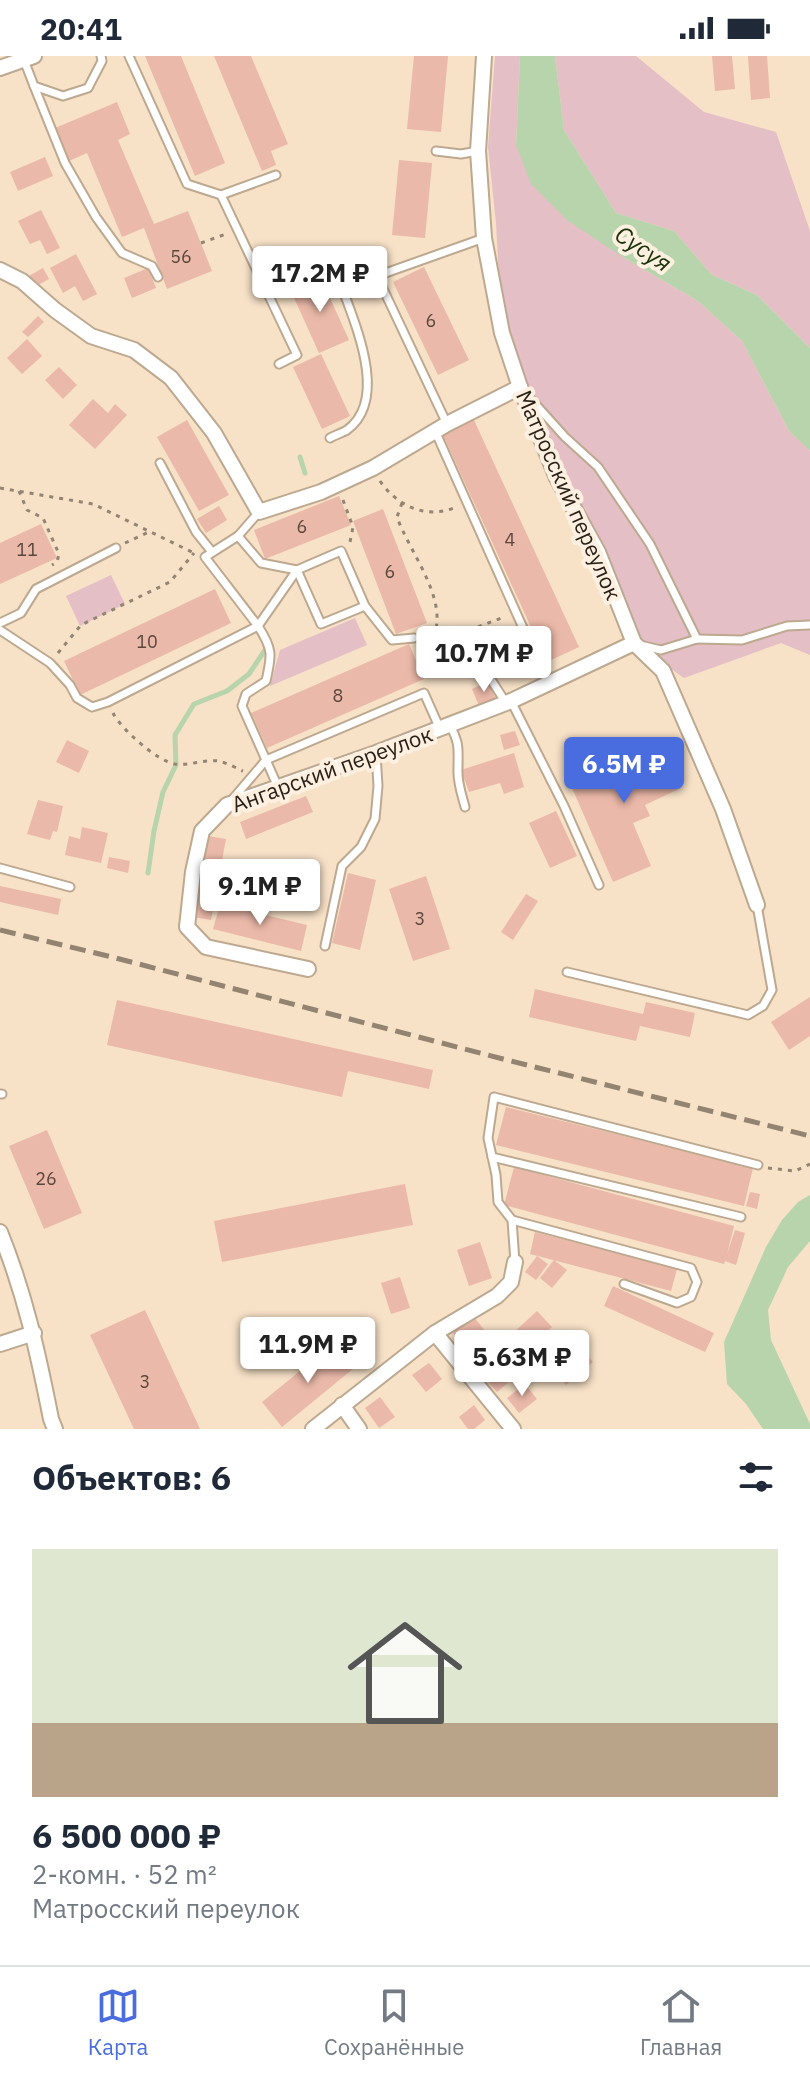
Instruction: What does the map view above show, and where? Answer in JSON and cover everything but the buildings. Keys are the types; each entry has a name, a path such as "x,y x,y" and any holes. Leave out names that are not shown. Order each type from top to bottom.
{"street":[{"name":"Матросский переулок","path":"484,56 478,151 484,238 502,333 557,478 598,552 634,643 663,671 723,809 757,905"},
{"path":"0,68 29,58"},
{"path":"0,270 22,281 91,336 134,350 171,378 214,433 259,512 337,485 373,468 520,387"},
{"name":"Ангарский переулок","path":"308,969 206,947 187,927 193,872 202,831 227,805 509,702 634,643"},
{"path":"0,1232 17,1273 34,1333 55,1429"},
{"path":"313,1429 435,1333 497,1296 511,1282 515,1262"},
{"path":"0,1344 34,1333"},
{"path":"435,1333 513,1429"},
{"path":"342,1405 359,1429"}],"lane":[{"path":"34,86 63,96 88,88 102,61 101,56"},
{"path":"129,56 187,184 221,195 276,175"},
{"path":"29,58 34,86 65,163 96,217 122,253 152,266 158,277"},
{"path":"436,151 461,154 478,151"},
{"path":"221,195 297,355 279,364"},
{"path":"484,238 377,276 442,428 467,503 548,684"},
{"path":"330,438 347,429 356,419 364,406 368,386 366,358 339,279"},
{"path":"520,387 565,437 598,467 650,544 697,639"},
{"path":"160,463 208,555 269,644 272,656 266,681 246,694 242,706 278,788"},
{"path":"208,555 238,536 259,512"},
{"path":"238,536 261,563 297,570"},
{"path":"0,623 21,613 36,589 116,548"},
{"path":"0,630 50,663 77,698 92,707 108,702 258,626 297,570 341,551 365,606 392,640 414,638"},
{"path":"297,570 321,624 365,606"},
{"path":"634,643 661,650 697,639 742,640 787,626 810,625"},
{"path":"457,648 490,678 509,702 564,806 599,885"},
{"path":"227,805 266,760 424,693 445,727 458,741 458,769 465,807"},
{"path":"325,946 342,866 361,847 375,819 378,786 376,753"},
{"path":"0,868 70,887"},
{"path":"567,972 748,1015 763,1006 772,990 757,905"},
{"path":"515,1262 512,1220 498,1202 488,1138 494,1097 758,1165"},
{"path":"492,1157 741,1217"},
{"path":"512,1220 691,1268 697,1282 691,1297 677,1303 624,1284"}],"path":[{"path":"201,243 237,229"},
{"path":"373,468 388,492 402,503 422,511 447,511 467,503"},
{"path":"337,485 353,527 349,544 341,551"},
{"path":"0,488 93,504 194,553 208,555"},
{"path":"19,491 27,510 43,518 59,554 57,562 51,566 57,579"},
{"path":"402,503 397,517 431,591 438,618 433,638"},
{"path":"116,548 151,531"},
{"path":"50,663 81,625 170,582 194,553"},
{"path":"414,638 433,638 457,648 461,637 470,630 516,612"},
{"path":"108,702 118,723 164,760 176,765 218,761 244,771 250,780"},
{"path":"758,1165 795,1171 810,1164"}],"shaded area":[{"path":"495,56 520,56 516,145 621,256 698,301 742,341 789,431 810,451 810,655 781,643 684,678 634,643 557,478 502,333 488,147"},
{"path":"555,56 636,56 704,112 776,132 810,231 810,348 757,295 712,275 674,231 616,213 564,130"},
{"path":"111,575 125,604 80,626 66,596"},
{"path":"355,618 367,645 270,686 280,650"}],"water":[{"name":"Сусуя","path":"520,56 555,56 564,130 616,213 674,231 712,275 757,295 810,348 810,451 789,431 742,341 698,301 567,220 531,184 516,145"},
{"path":"810,1195 810,1241 788,1267 768,1310 771,1340 810,1429 763,1429 727,1384 724,1342 766,1247 782,1220 798,1202"}],"waterway":[{"path":"300,457 305,473"},
{"path":"148,873 163,792 176,765 175,735 194,704 227,691 249,674 269,644"}],"railway":[{"path":"0,930 810,1136"}]}
